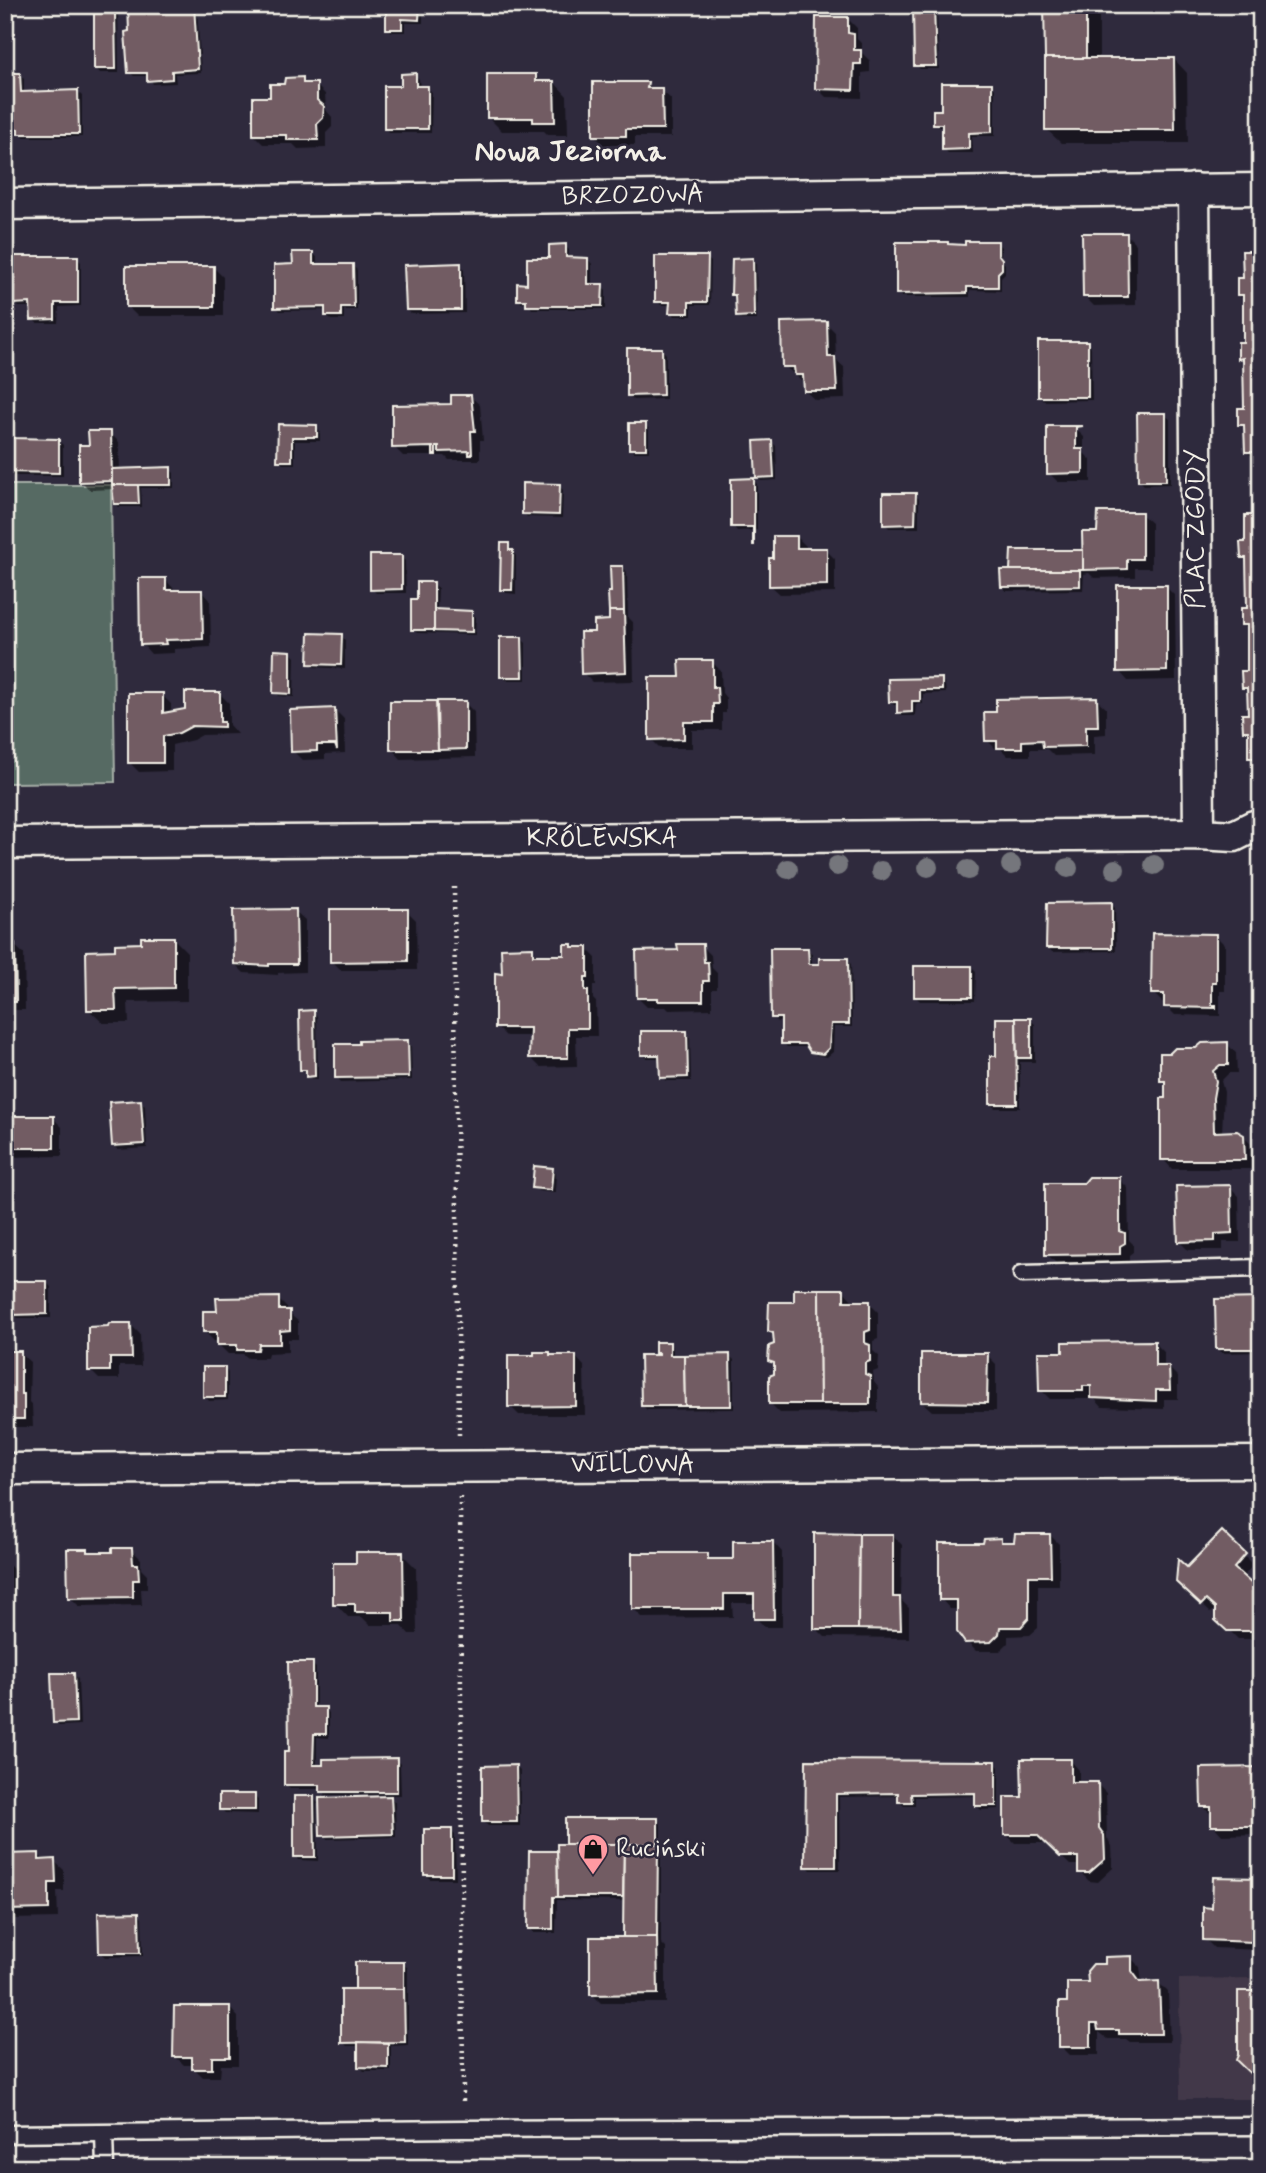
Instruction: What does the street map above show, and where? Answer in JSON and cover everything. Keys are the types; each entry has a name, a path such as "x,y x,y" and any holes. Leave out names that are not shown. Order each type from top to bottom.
{"street":[{"name":"PLAC ZGODY","path":"1194,189 1199,834"},
{"name":"BRZOZOWA","path":"5,204 1261,189"},
{"path":"1199,834 1247,831 1252,849 1261,850"},
{"name":"KRÓLEWSKA","path":"5,843 1199,834"},
{"name":"WILLOWA","path":"5,1469 1261,1462"}],"lane":[{"path":"1023,1274 1261,1268"},
{"path":"5,2134 1261,2126"},
{"path":"104,2134 105,2168"}],"path":[{"path":"454,887 463,2129"}],"shaded area":[{"path":"1261,1978 1261,2099 1180,2099 1179,1979"}],"green space":[{"path":"5,485 111,485 115,782 5,783"}],"building":[{"path":"95,5 115,5 115,13 109,13 109,6 100,6 100,13 94,13"},
{"path":"194,5 198,69 172,71 172,79 147,81 147,73 128,73 125,32 129,31 128,6"},
{"path":"386,5 420,5 419,20 402,19 402,29 386,29"},
{"path":"1044,5 1086,5 1086,58 1045,58"},
{"path":"100,6 109,6 109,13 115,13 116,69 94,69 94,13 100,13"},
{"path":"913,6 934,6 936,66 914,66"},
{"path":"816,17 848,17 848,33 854,34 854,50 861,50 861,64 854,64 853,90 815,89"},
{"path":"1045,58 1174,58 1175,130 1045,130"},
{"path":"5,73 20,73 21,92 78,90 79,134 18,134 18,129 5,129"},
{"path":"416,73 416,86 428,86 428,129 384,129 384,86 401,86 401,74"},
{"path":"487,74 536,74 536,81 554,81 555,122 533,122 533,118 487,118"},
{"path":"303,77 303,83 317,83 317,100 324,106 323,118 317,124 318,140 287,140 287,135 253,135 253,97 270,97 270,84 284,84 285,78"},
{"path":"593,82 648,82 647,88 662,88 663,129 626,129 626,136 593,136"},
{"path":"941,83 992,83 992,132 969,133 969,149 942,150 942,124 933,124 933,110 941,110"},
{"path":"1082,233 1127,233 1128,297 1083,297"},
{"path":"965,241 998,241 1002,269 998,273 998,287 967,287 967,293 896,294 896,242 948,242 965,245"},
{"path":"566,244 566,257 588,258 588,284 603,284 602,306 526,306 526,300 517,300 517,283 527,284 527,258 549,258 549,245"},
{"path":"1242,251 1261,251 1261,452 1245,452 1244,425 1238,425 1238,408 1244,408 1243,358 1238,359 1238,342 1243,342 1243,295 1237,295 1237,278 1243,278"},
{"path":"292,252 313,252 313,264 353,264 354,307 341,307 341,316 325,316 325,307 274,308 274,265 293,264"},
{"path":"14,256 78,256 78,303 55,303 55,319 31,320 30,303 13,304"},
{"path":"655,256 708,256 707,302 689,302 689,313 669,313 670,302 655,302"},
{"path":"753,258 754,316 736,317 735,295 731,295 732,259"},
{"path":"461,263 461,310 406,310 404,265"},
{"path":"126,266 214,266 214,307 126,307"},
{"path":"827,321 828,357 835,357 837,391 804,391 803,375 795,375 794,367 782,367 781,322"},
{"path":"1038,341 1088,341 1088,397 1038,397"},
{"path":"627,348 662,348 663,395 627,396"},
{"path":"451,395 471,395 475,431 471,431 472,455 469,455 469,451 439,452 439,447 436,447 436,455 433,455 433,447 392,448 392,405 451,404"},
{"path":"5,412 12,412 12,438 59,439 59,473 5,472"},
{"path":"1137,413 1166,413 1166,481 1138,481"},
{"path":"629,423 646,423 646,449 629,449"},
{"path":"278,424 317,425 317,437 292,437 292,461 277,461"},
{"path":"1047,426 1083,426 1076,427 1076,449 1083,449 1083,473 1047,474"},
{"path":"88,431 111,431 112,481 79,482 79,445 89,445"},
{"path":"772,440 774,477 756,478 754,441"},
{"path":"171,467 171,485 112,485 112,469"},
{"path":"754,478 753,545 753,527 731,527 731,479"},
{"path":"522,483 560,484 559,515 522,514"},
{"path":"112,485 138,485 139,504 114,504"},
{"path":"883,493 916,493 915,524 883,525"},
{"path":"1098,512 1142,512 1142,559 1127,559 1127,569 1083,570 1082,532 1097,532"},
{"path":"1245,515 1261,515 1261,758 1248,758 1248,731 1243,731 1242,714 1248,714 1247,688 1242,688 1241,671 1247,671 1247,625 1241,625 1241,608 1247,608 1246,558 1241,558 1240,542 1245,542"},
{"path":"773,536 797,536 797,548 827,548 827,585 769,586 769,558 773,558"},
{"path":"501,543 509,543 509,550 513,550 512,590 500,590"},
{"path":"1011,550 1083,550 1083,570 1010,570"},
{"path":"370,555 402,555 402,589 370,590"},
{"path":"610,566 623,566 624,611 609,611"},
{"path":"1000,570 1080,570 1080,586 1001,587"},
{"path":"139,578 166,578 166,590 202,590 203,639 165,640 166,644 140,645"},
{"path":"417,582 434,582 434,630 411,630 411,599 417,599"},
{"path":"1117,585 1167,585 1167,671 1117,672"},
{"path":"434,609 472,611 472,632 434,631"},
{"path":"609,611 624,611 626,672 581,674 580,632 594,632 594,621 609,620"},
{"path":"309,633 342,634 341,665 308,664"},
{"path":"500,637 522,637 523,677 500,677"},
{"path":"274,650 291,651 291,694 273,693"},
{"path":"679,660 713,660 713,687 717,687 718,704 713,704 713,722 684,722 684,739 649,740 649,677 680,677"},
{"path":"942,678 942,690 920,690 920,701 912,701 912,712 897,713 897,702 889,702 888,679"},
{"path":"185,692 220,692 220,722 224,722 224,727 192,726 179,733 163,736 163,763 128,763 128,693 163,693 163,713 185,709"},
{"path":"1097,697 1098,726 1086,726 1086,746 1043,747 1042,740 1022,741 1022,748 997,748 997,741 985,741 984,712 996,712 996,699"},
{"path":"390,701 436,701 438,750 390,750"},
{"path":"437,701 466,701 466,749 438,750"},
{"path":"335,708 337,750 335,745 317,745 317,751 291,752 290,710"},
{"path":"1112,902 1112,948 1046,948 1047,903"},
{"path":"296,909 297,964 234,964 233,910"},
{"path":"330,909 408,909 408,961 330,962"},
{"path":"1152,933 1216,934 1216,982 1212,982 1212,1005 1216,1005 1216,1008 1164,1007 1164,994 1151,994"},
{"path":"141,937 174,937 174,988 115,989 116,1010 87,1010 86,951 115,950 115,944 141,943"},
{"path":"5,943 15,943 16,1002 5,1002"},
{"path":"564,944 588,947 585,991 588,991 588,1028 568,1028 568,1058 529,1058 530,1028 495,1028 495,973 502,974 501,948 533,947 533,955 564,955"},
{"path":"677,944 703,944 709,981 703,981 703,1001 637,998 636,951 678,950"},
{"path":"770,948 808,948 809,964 819,964 819,958 848,958 849,1024 831,1024 829,1048 823,1054 810,1052 805,1044 781,1044 781,1018 771,1018"},
{"path":"914,966 972,966 972,997 914,997"},
{"path":"314,1010 315,1076 306,1077 306,1070 300,1070 299,1011"},
{"path":"996,1018 1016,1018 1017,1104 990,1104 990,1056 996,1056"},
{"path":"1016,1018 1031,1018 1031,1058 1017,1058"},
{"path":"641,1031 687,1031 688,1077 660,1078 659,1055 641,1055"},
{"path":"408,1040 409,1077 335,1078 335,1044"},
{"path":"1228,1042 1228,1065 1220,1065 1213,1071 1216,1081 1213,1098 1214,1132 1237,1131 1244,1135 1245,1160 1161,1160 1161,1098 1165,1098 1165,1081 1160,1081 1160,1053 1170,1053 1175,1048 1196,1048 1202,1043"},
{"path":"141,1100 144,1144 112,1146 109,1102"},
{"path":"5,1116 54,1116 54,1148 5,1148"},
{"path":"534,1166 553,1168 551,1190 532,1188"},
{"path":"1089,1177 1120,1177 1120,1231 1125,1233 1125,1243 1120,1246 1120,1254 1045,1255 1045,1183 1084,1183"},
{"path":"1231,1185 1232,1233 1215,1234 1215,1241 1178,1242 1176,1186"},
{"path":"12,1281 47,1281 47,1314 12,1315"},
{"path":"794,1289 819,1289 820,1404 769,1404 769,1376 774,1374 774,1363 768,1361 769,1346 774,1344 773,1333 768,1331 769,1302 794,1302"},
{"path":"819,1289 844,1289 844,1301 870,1301 870,1330 865,1332 865,1343 870,1345 870,1361 865,1363 865,1374 870,1376 870,1404 820,1404"},
{"path":"279,1297 279,1310 290,1310 290,1330 280,1331 280,1344 259,1344 258,1350 237,1350 237,1345 217,1345 217,1332 203,1332 203,1311 217,1311 216,1298"},
{"path":"1261,1298 1261,1349 1216,1349 1215,1299"},
{"path":"109,1323 131,1323 132,1358 110,1358 110,1371 88,1371 88,1327 108,1326"},
{"path":"1155,1341 1155,1366 1169,1366 1170,1390 1156,1390 1156,1401 1091,1398 1091,1386 1083,1386 1083,1391 1039,1391 1038,1352 1063,1352 1063,1342"},
{"path":"655,1342 670,1342 670,1355 684,1355 685,1406 641,1406 640,1355 658,1355 655,1353"},
{"path":"5,1351 21,1351 24,1419 5,1419"},
{"path":"534,1352 576,1355 576,1406 508,1407 508,1355 534,1355"},
{"path":"921,1353 988,1353 987,1403 921,1402"},
{"path":"730,1354 731,1406 685,1406 684,1355"},
{"path":"203,1367 225,1367 225,1397 203,1397"},
{"path":"1222,1531 1246,1554 1234,1568 1261,1592 1261,1631 1227,1631 1215,1620 1215,1608 1206,1600 1201,1605 1176,1582 1178,1559 1187,1567"},
{"path":"814,1533 859,1534 858,1629 814,1629"},
{"path":"859,1534 893,1534 893,1597 900,1597 901,1630 858,1629"},
{"path":"1015,1534 1050,1534 1051,1576 1029,1576 1029,1618 1021,1627 1000,1627 999,1634 991,1642 965,1643 957,1632 957,1600 939,1600 939,1543 983,1543 984,1539 1001,1538 1001,1542 1014,1542"},
{"path":"733,1541 773,1541 774,1619 754,1619 754,1594 724,1594 724,1609 632,1609 632,1553 708,1553 708,1559 733,1559"},
{"path":"112,1548 132,1548 133,1564 138,1564 139,1580 133,1580 133,1597 68,1598 67,1549 112,1552"},
{"path":"356,1552 403,1552 404,1621 393,1621 393,1612 355,1612 355,1604 333,1604 333,1563 356,1563"},
{"path":"288,1662 313,1662 313,1707 326,1707 326,1734 314,1734 313,1765 323,1765 323,1759 397,1758 397,1792 320,1792 320,1785 284,1785 284,1751 289,1751"},
{"path":"51,1673 74,1673 76,1722 53,1723"},
{"path":"1021,1759 1071,1759 1071,1782 1098,1782 1099,1828 1104,1835 1105,1859 1089,1873 1078,1873 1078,1857 1060,1857 1037,1835 1004,1835 1004,1797 1022,1797"},
{"path":"806,1760 996,1761 996,1806 975,1806 975,1793 911,1794 912,1802 898,1802 898,1793 836,1794 836,1867 805,1867"},
{"path":"516,1765 517,1822 482,1822 482,1766"},
{"path":"1261,1767 1261,1807 1255,1806 1255,1826 1211,1826 1211,1807 1201,1807 1200,1768"},
{"path":"219,1794 255,1794 255,1810 219,1810"},
{"path":"294,1796 314,1796 315,1857 294,1857"},
{"path":"391,1796 393,1834 320,1836 319,1798"},
{"path":"565,1818 658,1818 658,1844 565,1844"},
{"path":"424,1829 452,1829 452,1875 424,1875"},
{"path":"557,1844 624,1844 623,1897 558,1897"},
{"path":"624,1844 658,1844 657,1937 623,1937"},
{"path":"529,1851 557,1851 558,1897 553,1897 553,1929 528,1929"},
{"path":"39,1853 39,1860 55,1859 56,1883 49,1883 49,1909 5,1910 5,1854"},
{"path":"1213,1877 1261,1878 1261,1925 1254,1925 1253,1942 1203,1940 1203,1907 1212,1908"},
{"path":"139,1912 140,1953 99,1953 98,1913"},
{"path":"590,1937 657,1937 658,1994 590,1995"},
{"path":"1132,1956 1132,1971 1140,1982 1159,1981 1161,2034 1119,2034 1119,2030 1098,2030 1097,2024 1091,2024 1091,2047 1059,2047 1059,2002 1067,2002 1067,1982 1088,1982 1087,1971 1093,1964 1105,1964 1105,1957"},
{"path":"355,1962 404,1962 404,1989 355,1989"},
{"path":"341,1989 404,1989 405,2042 341,2043"},
{"path":"1238,1991 1261,1991 1261,2084 1236,2060"},
{"path":"174,2006 230,2006 230,2057 212,2057 212,2069 192,2069 192,2057 173,2057"},
{"path":"358,2042 388,2043 388,2068 358,2067"}],"place":[{"name":"Ruciński","path":"593,1876"}],"district":[{"name":"Nowa Jeziorna","path":"570,151"}]}
